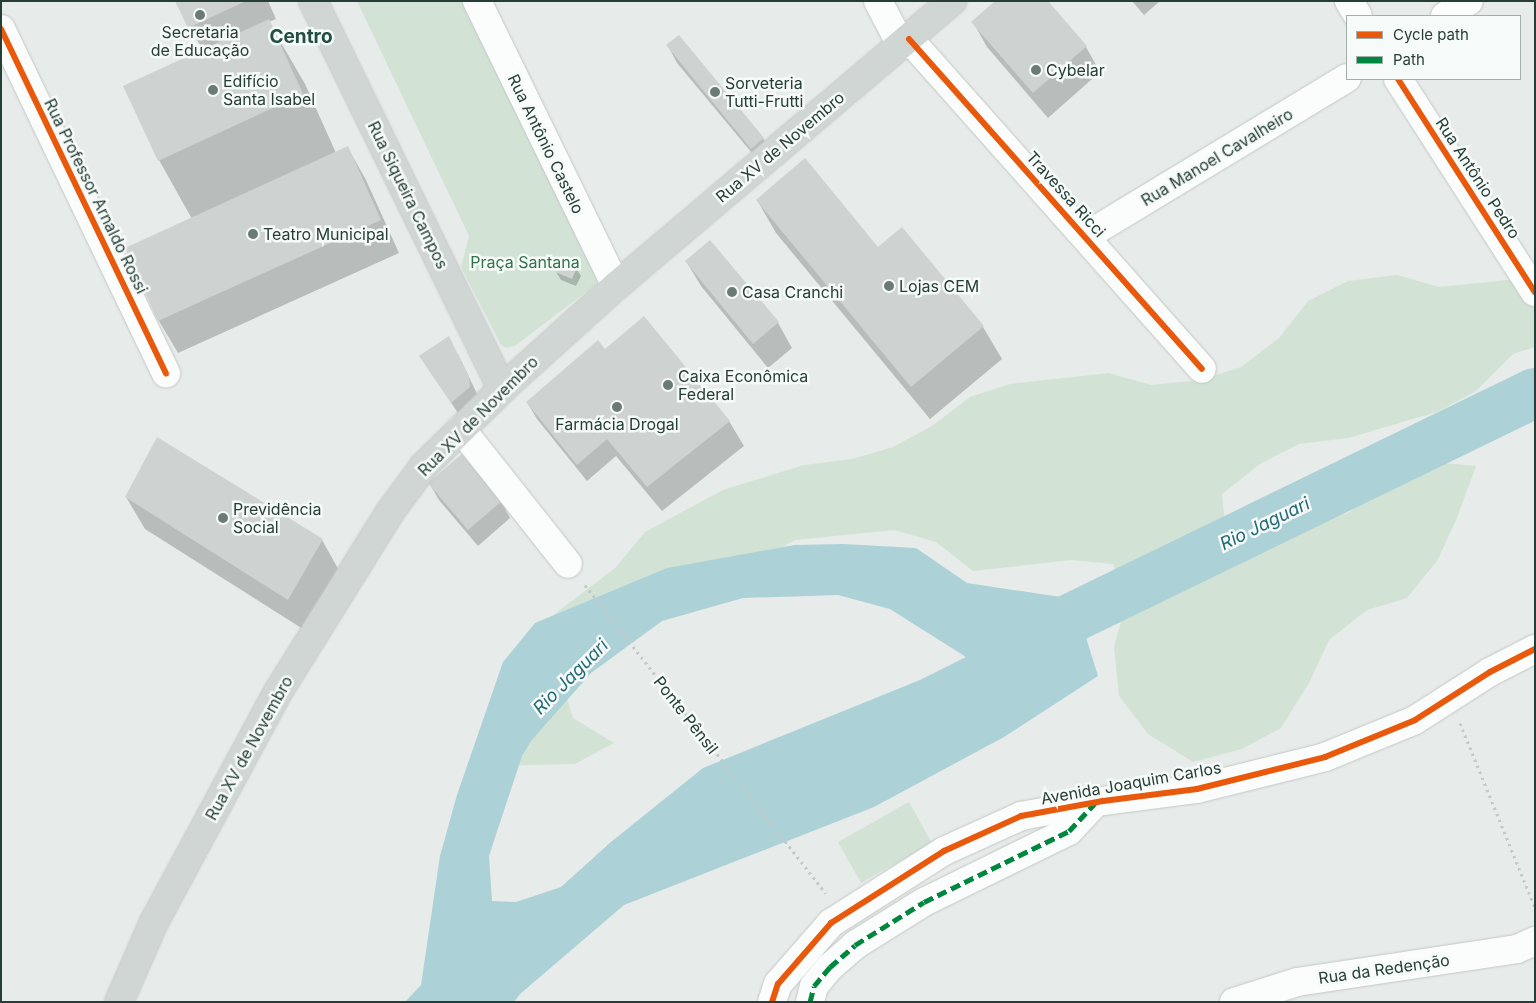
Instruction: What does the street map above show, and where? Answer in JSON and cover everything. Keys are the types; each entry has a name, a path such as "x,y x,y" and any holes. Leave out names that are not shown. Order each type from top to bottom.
{"main road":[{"name":"Rua Siqueira Campos","path":"313,1 502,389"},
{"name":"Rua XV de Novembro","path":"119,1002 154,922 278,692 390,512 424,466 502,389 616,286 952,1"}],"street":[{"name":"Rua Antônio Castelo","path":"477,1 616,286"},
{"name":"Travessa Ricci","path":"878,1 905,42 1086,236 1202,369"},
{"path":"1349,1 1357,15"},
{"path":"1447,15 1468,1"},
{"name":"Rua Professor Arnaldo Rossi","path":"1,29 166,374"},
{"name":"Rua Manoel Cavalheiro","path":"1086,236 1346,79"},
{"name":"Rua Antônio Pedro","path":"1399,80 1535,292"},
{"path":"461,429 568,564"},
{"name":"Avenida Joaquim Carlos","path":"772,1002 778,984 831,923 944,851 1021,816 1094,803 1197,789 1325,757 1415,720 1490,672 1535,649"},
{"path":"810,1002 814,986 830,967 854,945 924,902 1069,831 1094,803"},
{"name":"Rua da Redenção","path":"1248,1000 1297,982 1517,949 1535,941"}],"path":[{"path":"1450,698 1535,908"}],"green space":[{"name":"Praça Santana","path":"357,1 464,1 598,276 595,285 515,346 506,348 501,345 461,267 469,236"},
{"path":"1397,275 1439,287 1535,277 1535,347 1513,354 1476,391 1437,412 1348,438 1299,444 1260,464 1222,494 1227,543 1269,546 1308,526 1348,513 1387,484 1434,462 1476,466 1457,518 1437,561 1407,598 1367,610 1329,640 1309,683 1281,728 1242,749 1193,762 1148,734 1119,696 1114,647 1126,604 1113,564 1071,560 973,571 936,542 894,530 795,540 560,675 573,718 614,743 575,764 480,766 539,626 615,568 645,532 723,490 804,465 852,459 893,447 932,426 970,397 1010,384 1109,373 1151,385 1201,380 1241,367 1279,338 1308,301 1348,281"},
{"path":"909,802 932,843 861,883 838,842"}],"water":[{"path":"843,544 916,548 967,583 1074,599 1098,676 1004,737 874,807 624,905 520,994 514,1002 405,1002 421,985 440,856 457,795 503,662 535,623 667,568 795,545","holes":["838,595 890,609 966,657 920,680 703,768 611,842 561,887 516,902 492,901 489,856 522,756 531,741 591,673 662,621 743,598"]}],"building":[{"name":"Secretaria de Educação","path":"175,1 246,1 188,28"},
{"name":"Cybelar","path":"995,1 1048,1 1087,46 1033,93 971,22"},
{"name":"Edifício Santa Isabel","path":"269,19 303,94 158,161 123,86"},
{"name":"Sorveteria Tutti-Frutti","path":"679,35 764,138 751,149 666,45"},
{"name":"Teatro Municipal","path":"348,146 381,220 158,321 125,248"},
{"name":"Lojas CEM","path":"805,158 878,247 902,227 984,326 911,387 756,200"},
{"name":"Casa Cranchi","path":"710,240 779,322 753,344 685,261"},
{"path":"560,259 577,267 572,279 555,272"},
{"path":"644,316 730,421 647,487 607,439 577,465 526,402 598,340 605,349"},
{"path":"449,336 469,377 470,387 451,403 419,356"},
{"name":"Previdência Social","path":"157,437 323,539 288,600 125,497"},
{"path":"462,454 502,501 468,530 428,483"}],"waterway":[{"name":"Rio Jaguari","path":"1018,644 1535,393"}],"marked path":[{"path":"810,1002 814,986 830,967 855,945 924,902 1069,831 1095,803"}],"cycle path":[{"path":"1,29 166,374"},
{"path":"909,39 1202,369"},
{"path":"1399,80 1535,292"},
{"path":"772,1002 778,984 831,923 944,851 1021,816 1103,801 1197,789 1325,757 1415,720 1490,672 1535,649"}],"place":[{"name":"Secretaria de Educação","path":"200,15"},
{"name":"Cybelar","path":"1036,70"},
{"name":"Edifício Santa Isabel","path":"213,90"},
{"name":"Sorveteria Tutti-Frutti","path":"715,92"},
{"name":"Teatro Municipal","path":"253,234"},
{"name":"Lojas CEM","path":"889,286"},
{"name":"Casa Cranchi","path":"732,292"},
{"name":"Caixa Econômica Federal","path":"668,385"},
{"name":"Farmácia Drogal","path":"617,407"},
{"name":"Previdência Social","path":"223,518"}],"district":[{"name":"Centro","path":"301,37"}]}
